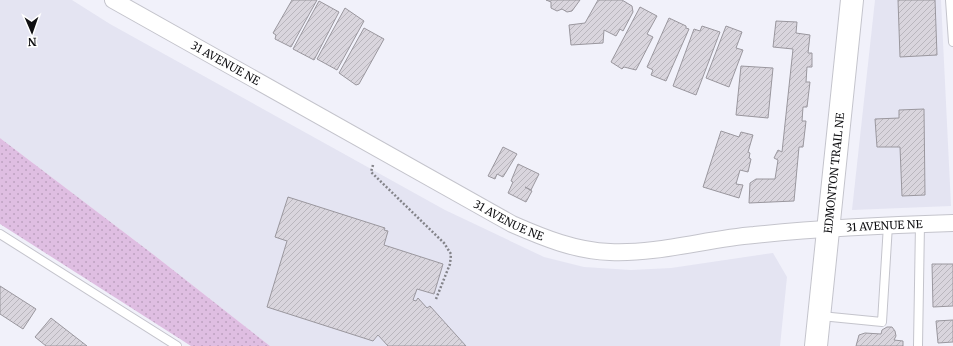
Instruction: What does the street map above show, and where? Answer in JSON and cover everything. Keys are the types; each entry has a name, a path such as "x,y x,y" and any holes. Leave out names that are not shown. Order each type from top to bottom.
{"main road":[{"name":"EDMONTON TRAIL NE","path":"816,346 852,0"}],"street":[{"name":"31 AVENUE NE","path":"113,0 505,220 548,239 575,248 618,252 657,250 737,236 828,228 953,223"}],"lane":[{"path":"950,0 953,42"},
{"path":"918,346 920,224"},
{"path":"819,316 882,322 888,225"},
{"path":"0,234 177,346"}],"path":[{"path":"373,164 371,172 444,243 451,254 450,264 436,299"}],"shaded area":[{"path":"0,0 72,0 110,24 445,210 544,257 584,267 631,270 671,268 773,253 787,277 780,346 270,346 154,255 0,138"},
{"path":"875,0 941,0 951,206 852,210"},
{"path":"0,138 154,255 270,346 191,346 0,224"}],"building":[{"path":"292,0 317,0 291,47 275,39 276,35 273,33"},
{"path":"546,0 580,0 572,11 567,12 562,9 557,11 551,8 551,2"},
{"path":"598,0 622,0 632,6 633,12 623,31 620,29 616,36 604,30 603,43 571,45 569,25 585,23"},
{"path":"898,0 935,0 937,55 900,57"},
{"path":"319,1 339,12 314,60 293,49"},
{"path":"640,7 657,16 647,34 653,37 636,70 624,67 622,69 611,62"},
{"path":"345,8 364,21 337,70 317,59"},
{"path":"669,18 689,29 666,81 651,75 653,70 647,67"},
{"path":"776,21 797,22 796,33 810,35 808,53 812,53 812,67 807,67 806,82 810,82 807,107 803,107 802,121 806,121 803,147 799,147 794,201 749,203 750,183 756,179 775,179 778,160 774,158 778,150 782,152 793,49 773,47"},
{"path":"702,26 720,32 696,95 673,86 694,29 700,31"},
{"path":"726,26 742,32 736,48 743,50 729,87 706,78"},
{"path":"364,28 384,39 359,84 356,85 339,73"},
{"path":"741,66 773,68 768,118 736,115"},
{"path":"924,109 925,195 902,196 900,147 877,147 875,119 899,118 899,110"},
{"path":"721,131 739,137 741,132 753,135 748,152 750,153 749,158 751,159 748,172 740,170 736,184 743,185 739,198 703,187"},
{"path":"503,147 517,154 503,177 497,174 495,179 488,176"},
{"path":"518,164 539,174 531,190 525,187 532,191 526,202 508,193"},
{"path":"288,197 385,228 384,230 388,231 384,245 443,264 434,294 417,289 413,300 416,301 418,298 427,308 430,306 466,346 388,346 378,335 373,341 267,307 287,241 275,237"},
{"path":"932,264 953,264 953,306 933,307"},
{"path":"0,286 36,309 23,329 0,314"},
{"path":"51,318 87,346 46,346 35,337"},
{"path":"953,320 953,342 938,343 936,321"},
{"path":"887,327 892,327 896,336 894,340 903,341 903,346 856,346 859,335 865,333 881,334 882,330"}]}
